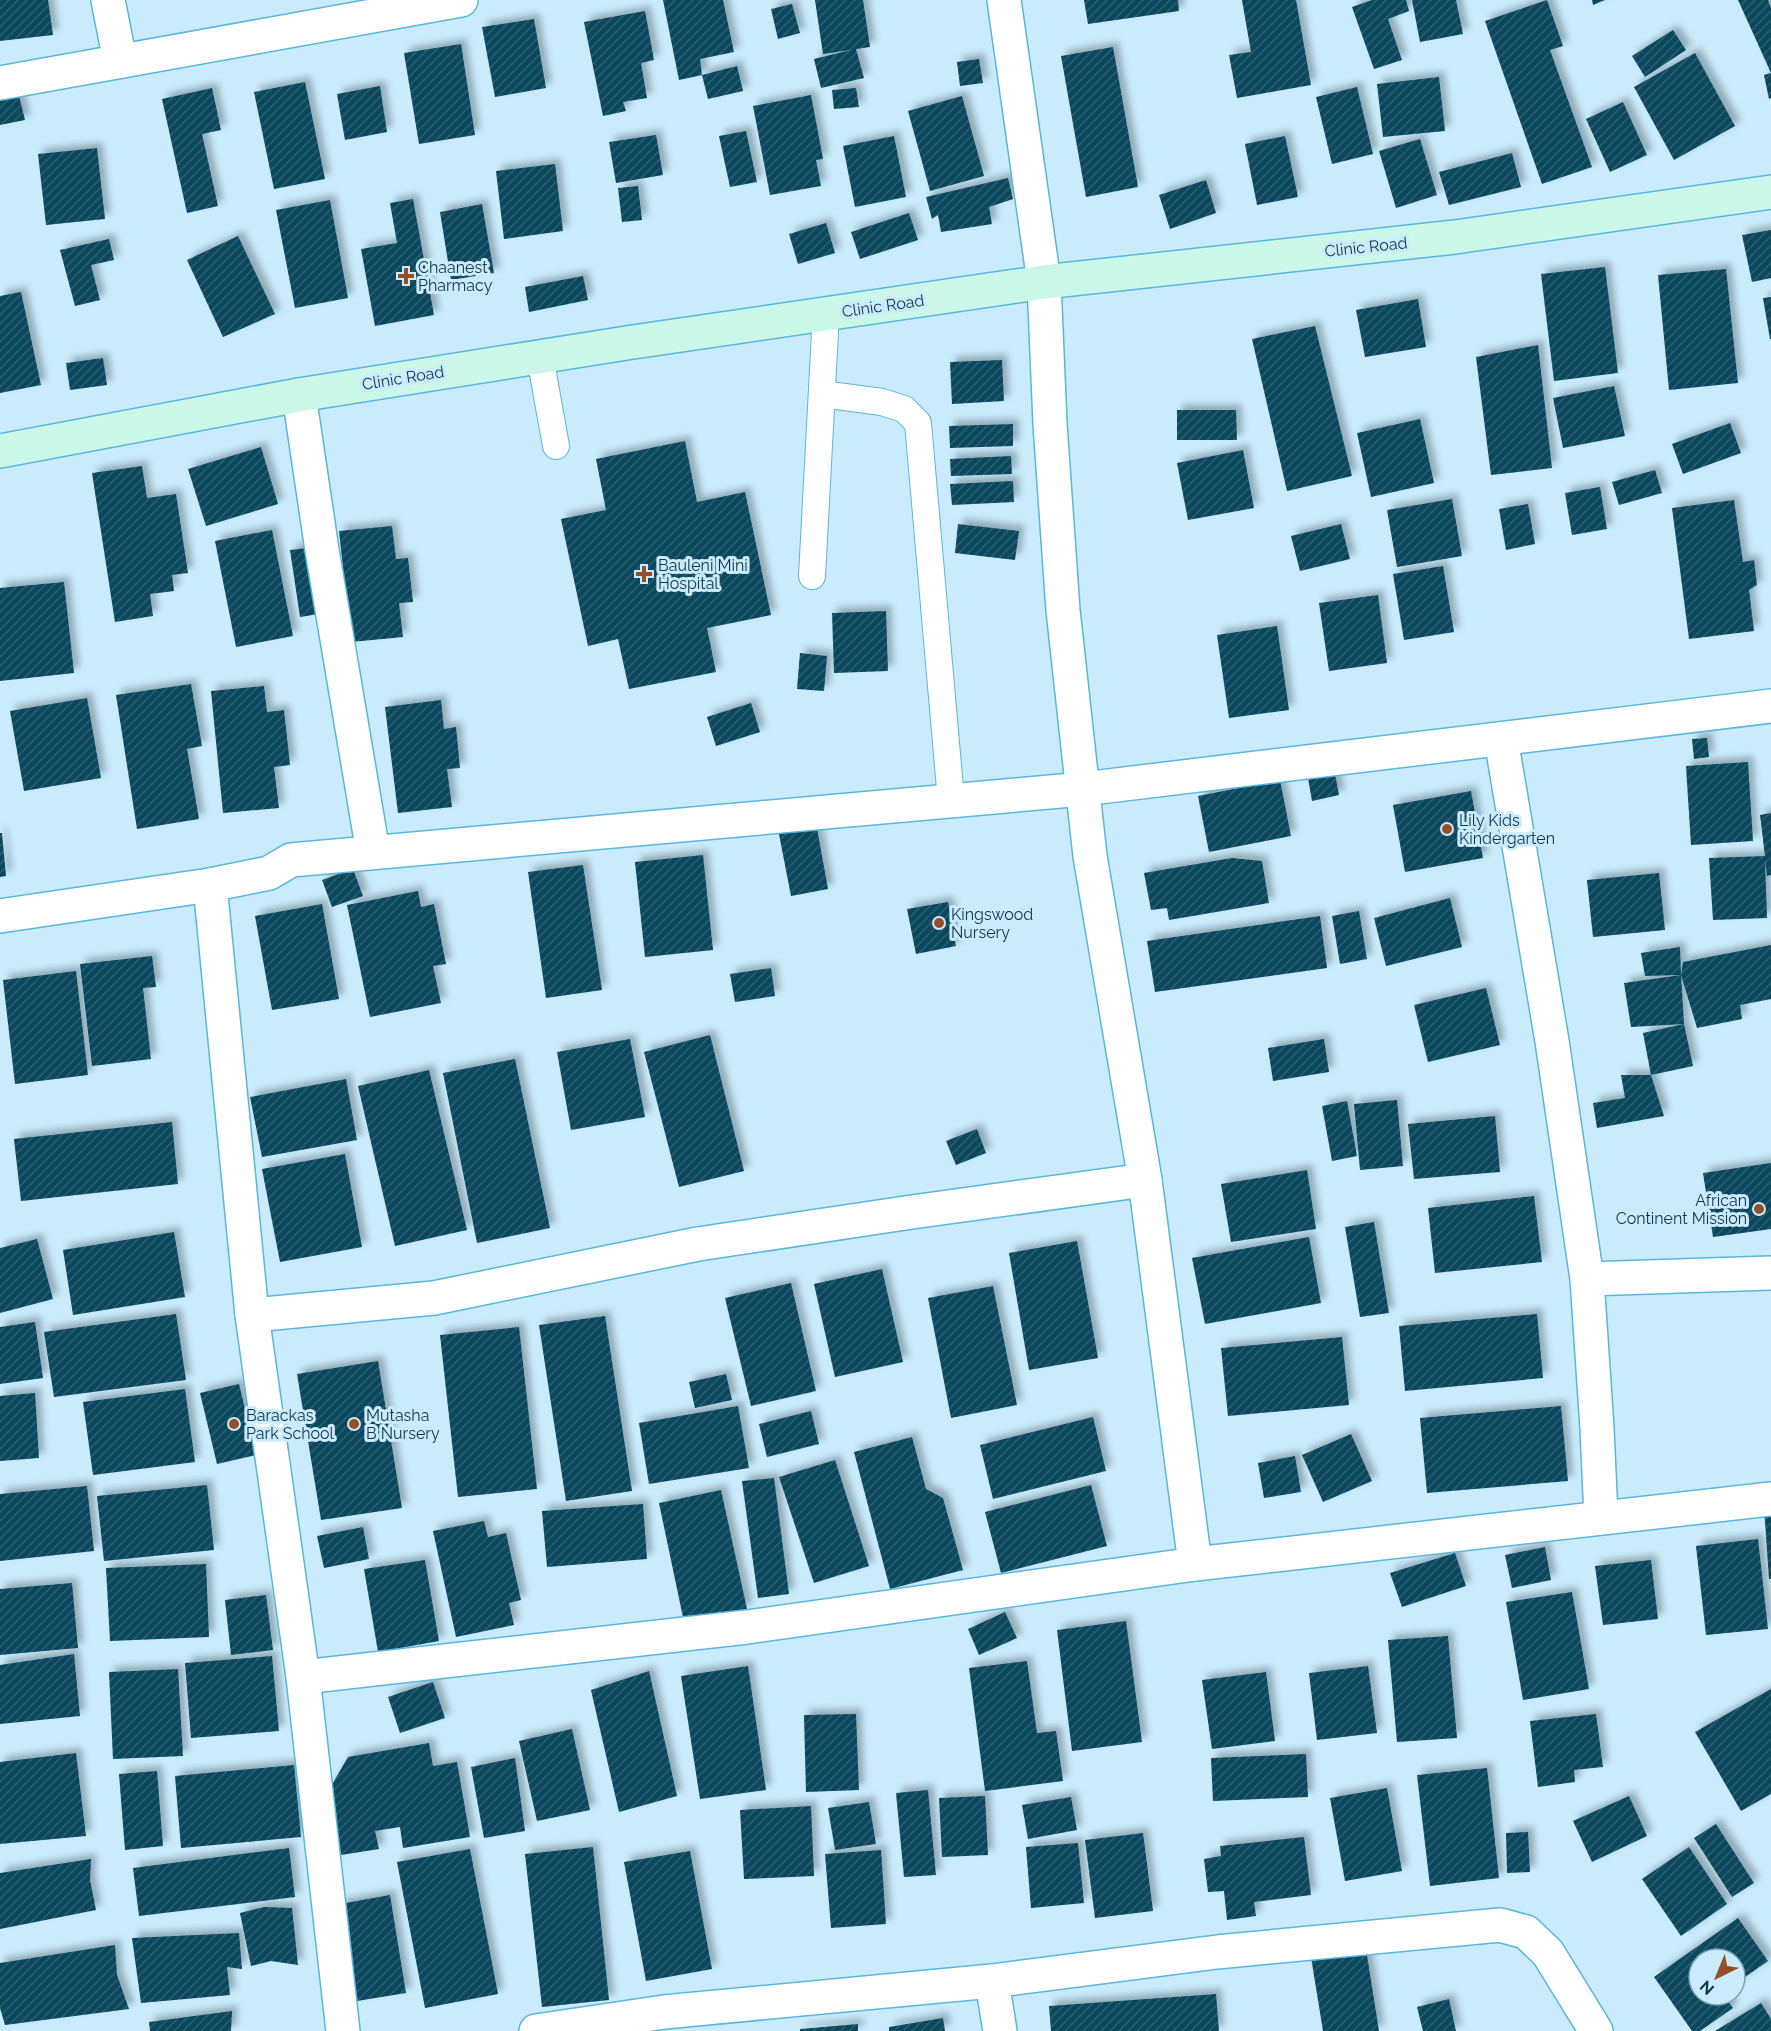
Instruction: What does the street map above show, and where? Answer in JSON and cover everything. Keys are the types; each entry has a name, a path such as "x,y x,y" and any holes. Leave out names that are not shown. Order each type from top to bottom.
{"street":[{"path":"108,0 120,61"},
{"path":"0,83 460,0"},
{"path":"1004,0 1044,282 1050,424 1063,610 1090,856 1145,1180 1195,1564"},
{"name":"Clinic Road","path":"0,451 299,394 1044,282 1455,237 1771,192"},
{"path":"299,394 322,550 374,852"},
{"path":"0,916 210,885 269,873 291,860 1083,789 1771,706"},
{"path":"1501,739 1552,1041 1587,1279 1601,1517"},
{"path":"210,885 252,1315 303,1677 343,2031"},
{"path":"252,1315 434,1298 698,1244 1145,1180"},
{"path":"1587,1279 1771,1273"},
{"path":"303,1677 747,1627 1195,1564 1771,1499"},
{"path":"536,2031 664,2012 992,1981 1217,1952 1500,1925 1526,1932 1548,1953 1596,2031"},
{"path":"992,1981 1000,2031"}],"lane":[{"path":"812,576 826,314"},
{"path":"540,357 556,446"},
{"path":"822,394 882,402 904,409 918,423 951,800"}],"building":[{"path":"0,0 48,0 53,35 0,41"},
{"path":"663,0 723,0 734,52 700,59 702,75 679,80"},
{"path":"815,0 863,0 870,47 856,49 864,78 821,88 814,59 851,50 823,54"},
{"path":"1084,0 1178,0 1179,11 1088,24"},
{"path":"1242,0 1296,0 1311,85 1237,98 1229,55 1251,52"},
{"path":"1372,0 1406,0 1409,11 1388,19 1402,60 1374,69 1352,7"},
{"path":"1412,0 1456,0 1463,34 1420,42"},
{"path":"1547,0 1563,46 1550,50 1592,167 1542,184 1485,21"},
{"path":"1592,0 1605,0 1593,5"},
{"path":"1738,0 1768,0 1771,8 1771,73"},
{"path":"792,4 800,33 778,39 771,9"},
{"path":"645,11 654,60 641,63 647,98 623,102 626,111 603,116 584,22"},
{"path":"534,19 546,88 495,97 482,27"},
{"path":"1673,30 1686,50 1645,77 1632,56"},
{"path":"461,44 475,135 419,144 404,53"},
{"path":"1113,47 1138,187 1086,197 1061,56"},
{"path":"1695,53 1735,126 1674,160 1634,87"},
{"path":"979,59 983,83 960,86 957,62"},
{"path":"737,66 743,91 708,99 702,75"},
{"path":"1771,73 1771,98 1769,99 1764,75"},
{"path":"1439,77 1445,131 1383,137 1377,84"},
{"path":"305,82 325,179 274,189 254,92"},
{"path":"380,86 387,132 345,140 337,94"},
{"path":"1357,87 1373,154 1332,164 1316,97"},
{"path":"212,88 221,130 202,134 218,206 187,213 162,99"},
{"path":"856,88 859,107 834,109 832,90"},
{"path":"811,95 823,159 816,160 821,186 770,195 753,106"},
{"path":"19,96 25,120 0,125 0,100"},
{"path":"962,96 984,176 930,191 908,111"},
{"path":"1623,102 1647,155 1610,172 1586,119"},
{"path":"746,131 757,182 730,187 719,136"},
{"path":"656,135 663,175 616,183 609,142"},
{"path":"894,136 906,197 855,207 843,146"},
{"path":"1285,136 1298,197 1257,205 1245,144"},
{"path":"1420,139 1437,195 1396,208 1379,151"},
{"path":"97,148 105,219 46,225 38,154"},
{"path":"1512,153 1521,187 1449,205 1439,172"},
{"path":"555,164 563,231 504,239 496,171"},
{"path":"1008,178 1013,199 989,207 992,224 941,232 938,215 932,219 926,197"},
{"path":"1206,180 1216,213 1170,229 1159,195"},
{"path":"638,186 642,220 622,222 618,188"},
{"path":"413,199 434,315 375,326 361,249 397,243 390,203"},
{"path":"330,200 348,298 295,308 276,210"},
{"path":"482,204 494,273 451,280 440,212"},
{"path":"909,213 918,240 860,259 851,232"},
{"path":"826,223 835,253 798,264 789,234"},
{"path":"1771,230 1771,278 1752,282 1742,235"},
{"path":"238,236 275,314 223,337 187,260"},
{"path":"109,239 114,260 91,265 100,300 75,306 60,250"},
{"path":"1605,267 1618,373 1554,381 1541,274"},
{"path":"1726,269 1738,383 1669,390 1658,275"},
{"path":"583,276 588,300 529,312 525,287"},
{"path":"21,292 41,385 0,393 0,296"},
{"path":"1771,297 1771,339 1770,339 1763,298"},
{"path":"1418,299 1426,347 1365,357 1356,310"},
{"path":"1315,326 1352,476 1287,491 1252,339"},
{"path":"1538,345 1552,468 1491,475 1476,357"},
{"path":"103,358 107,385 70,390 66,363"},
{"path":"1002,360 1004,401 952,404 950,362"},
{"path":"1614,386 1625,436 1563,448 1553,398"},
{"path":"1177,410 1236,410 1237,440 1177,440"},
{"path":"1420,419 1434,483 1371,497 1357,433"},
{"path":"1730,423 1741,453 1683,474 1672,444"},
{"path":"1013,424 1013,446 950,448 949,426"},
{"path":"685,441 697,502 745,492 771,615 707,628 716,672 629,689 618,639 588,646 561,519 606,510 596,459"},
{"path":"261,447 278,504 206,526 188,469"},
{"path":"1243,450 1254,508 1188,520 1177,463"},
{"path":"1011,456 1012,474 951,476 950,459"},
{"path":"142,466 147,498 176,494 188,573 172,575 174,591 150,594 153,616 115,622 92,473"},
{"path":"1655,470 1662,493 1619,505 1612,482"},
{"path":"1013,481 1014,502 952,505 950,484"},
{"path":"1600,487 1607,529 1572,535 1565,493"},
{"path":"1452,499 1462,556 1397,567 1387,510"},
{"path":"1734,500 1743,562 1754,560 1757,585 1749,590 1754,631 1689,639 1672,508"},
{"path":"1528,504 1535,544 1506,550 1499,509"},
{"path":"958,524 1019,531 1015,560 955,553"},
{"path":"1341,524 1350,559 1300,571 1291,536"},
{"path":"392,526 396,559 408,558 413,602 399,603 403,637 351,642 339,531"},
{"path":"272,530 293,636 236,647 215,541"},
{"path":"316,547 325,613 300,617 290,550"},
{"path":"1443,566 1454,632 1404,640 1393,574"},
{"path":"64,582 74,673 0,681 0,588"},
{"path":"1378,595 1387,663 1329,671 1319,603"},
{"path":"886,611 888,671 834,673 832,613"},
{"path":"1277,626 1289,710 1229,718 1217,635"},
{"path":"800,653 827,656 824,691 797,689"},
{"path":"191,684 202,746 187,749 199,819 137,829 116,695"},
{"path":"264,686 267,712 284,710 290,765 274,767 279,808 223,813 211,691"},
{"path":"87,698 101,778 24,791 10,711"},
{"path":"441,700 444,729 456,727 460,768 447,769 452,807 398,813 385,707"},
{"path":"751,703 760,732 716,746 707,717"},
{"path":"1707,738 1709,757 1694,759 1692,739"},
{"path":"1748,762 1753,841 1691,845 1686,766"},
{"path":"1335,774 1339,795 1312,801 1308,778"},
{"path":"1280,780 1291,836 1209,852 1198,796"},
{"path":"1471,791 1483,858 1405,872 1393,805"},
{"path":"1771,813 1771,875 1767,876 1765,860 1767,918 1713,920 1709,858 1765,856 1760,815"},
{"path":"816,823 828,889 791,896 778,829"},
{"path":"0,833 2,833 6,876 0,877"},
{"path":"703,855 713,950 645,957 635,862"},
{"path":"1232,858 1262,861 1269,903 1169,920 1167,908 1151,910 1144,873"},
{"path":"583,865 602,990 546,998 528,872"},
{"path":"353,869 363,896 332,907 322,880"},
{"path":"1659,873 1665,930 1593,937 1587,880"},
{"path":"418,891 421,907 434,904 446,964 433,966 441,1003 370,1017 347,905"},
{"path":"1450,898 1462,947 1386,966 1374,918"},
{"path":"948,902 956,946 916,954 907,909"},
{"path":"322,904 339,999 272,1010 255,916"},
{"path":"1359,911 1367,959 1340,964 1332,916"},
{"path":"1320,916 1327,968 1155,992 1147,941"},
{"path":"1771,945 1771,999 1740,1005 1742,1019 1697,1028 1681,975 1683,962"},
{"path":"1680,947 1681,975 1645,976 1641,953"},
{"path":"152,956 156,987 143,988 151,1059 92,1066 80,964"},
{"path":"771,968 775,996 735,1002 730,974"},
{"path":"76,971 88,1075 15,1084 3,980"},
{"path":"1681,975 1684,1024 1631,1027 1624,983"},
{"path":"1486,988 1500,1045 1428,1062 1414,1005"},
{"path":"1684,1024 1693,1066 1651,1075 1643,1033"},
{"path":"710,1035 744,1171 679,1187 644,1052"},
{"path":"630,1039 645,1117 571,1130 557,1052"},
{"path":"1324,1039 1329,1072 1273,1081 1268,1048"},
{"path":"515,1059 550,1228 477,1243 443,1073"},
{"path":"429,1070 467,1230 395,1246 358,1086"},
{"path":"1621,1075 1651,1075 1664,1116 1597,1128 1593,1103 1625,1098"},
{"path":"346,1079 357,1140 262,1157 250,1097"},
{"path":"1397,1100 1403,1166 1360,1170 1354,1104"},
{"path":"1347,1101 1357,1156 1332,1161 1322,1106"},
{"path":"1495,1116 1500,1172 1414,1179 1408,1124"},
{"path":"172,1122 178,1184 21,1201 14,1139"},
{"path":"977,1129 986,1153 956,1165 946,1141"},
{"path":"345,1154 362,1247 280,1262 262,1169"},
{"path":"1771,1163 1771,1229 1713,1237 1703,1173"},
{"path":"1307,1170 1316,1229 1231,1242 1221,1184"},
{"path":"1534,1196 1542,1262 1435,1273 1428,1208"},
{"path":"1374,1222 1389,1313 1360,1317 1345,1227"},
{"path":"174,1232 185,1297 73,1315 63,1250"},
{"path":"1309,1237 1321,1303 1205,1324 1192,1258"},
{"path":"37,1239 53,1299 0,1313 0,1248"},
{"path":"1077,1241 1098,1358 1029,1370 1009,1253"},
{"path":"882,1269 903,1362 835,1377 814,1284"},
{"path":"791,1283 816,1391 751,1406 725,1298"},
{"path":"993,1286 1017,1405 951,1418 928,1298"},
{"path":"176,1314 186,1380 54,1397 44,1332"},
{"path":"1537,1314 1543,1378 1405,1391 1399,1326"},
{"path":"605,1316 632,1491 566,1501 539,1325"},
{"path":"35,1322 43,1378 0,1384 0,1327"},
{"path":"519,1327 537,1489 458,1497 440,1335"},
{"path":"1342,1337 1349,1405 1228,1416 1221,1348"},
{"path":"378,1361 402,1508 321,1520 297,1374"},
{"path":"726,1374 732,1400 695,1408 689,1382"},
{"path":"239,1384 256,1455 217,1464 200,1393"},
{"path":"185,1389 195,1462 93,1475 83,1402"},
{"path":"35,1393 39,1458 0,1461 0,1396"},
{"path":"738,1406 749,1468 649,1484 639,1423"},
{"path":"1561,1406 1568,1481 1427,1493 1420,1418"},
{"path":"811,1411 819,1444 767,1457 759,1424"},
{"path":"1093,1417 1106,1471 993,1499 980,1445"},
{"path":"1351,1434 1372,1481 1323,1502 1302,1455"},
{"path":"912,1437 926,1489 943,1498 963,1570 890,1589 854,1452"},
{"path":"1295,1456 1301,1492 1264,1498 1258,1463"},
{"path":"835,1460 869,1566 814,1583 779,1477"},
{"path":"774,1478 789,1594 758,1598 742,1481"},
{"path":"207,1485 214,1550 104,1561 97,1496"},
{"path":"1091,1485 1107,1546 1001,1573 985,1512"},
{"path":"87,1486 94,1551 0,1561 0,1494"},
{"path":"721,1490 747,1609 684,1622 659,1503"},
{"path":"643,1504 647,1559 547,1567 542,1511"},
{"path":"1764,1507 1771,1507 1771,1579 1769,1579"},
{"path":"484,1521 488,1537 506,1533 521,1600 509,1603 514,1625 456,1637 433,1531"},
{"path":"363,1527 369,1559 324,1568 317,1536"},
{"path":"1758,1539 1768,1629 1706,1635 1696,1546"},
{"path":"1545,1547 1551,1580 1512,1588 1505,1555"},
{"path":"1455,1553 1466,1586 1402,1607 1390,1573"},
{"path":"425,1560 439,1641 378,1652 364,1569"},
{"path":"1651,1560 1658,1619 1603,1625 1595,1566"},
{"path":"206,1564 209,1637 110,1641 106,1568"},
{"path":"72,1583 78,1648 0,1655 0,1589"},
{"path":"1572,1592 1589,1689 1523,1700 1506,1602"},
{"path":"266,1595 273,1650 231,1655 225,1600"},
{"path":"1005,1612 1017,1638 979,1655 968,1629"},
{"path":"1126,1621 1142,1742 1072,1751 1057,1630"},
{"path":"1448,1636 1457,1738 1397,1742 1388,1640"},
{"path":"74,1654 80,1716 0,1724 0,1665"},
{"path":"272,1656 279,1731 191,1738 185,1663"},
{"path":"1027,1661 1037,1733 1056,1731 1063,1781 985,1791 969,1668"},
{"path":"748,1666 766,1790 700,1799 681,1676"},
{"path":"1368,1666 1377,1733 1317,1740 1309,1673"},
{"path":"178,1669 183,1756 113,1759 109,1672"},
{"path":"649,1671 677,1796 619,1812 591,1690"},
{"path":"1266,1672 1275,1741 1212,1749 1202,1680"},
{"path":"433,1682 445,1718 400,1733 388,1697"},
{"path":"1771,1689 1771,1794 1741,1811 1695,1732"},
{"path":"856,1714 859,1790 806,1792 804,1715"},
{"path":"1596,1714 1603,1767 1574,1770 1575,1782 1538,1787 1530,1721"},
{"path":"572,1729 590,1810 537,1821 519,1741"},
{"path":"429,1743 433,1766 457,1762 470,1837 403,1848 400,1827 375,1831 379,1849 341,1855 330,1788 348,1757"},
{"path":"76,1753 86,1836 0,1844 0,1762"},
{"path":"1306,1754 1308,1797 1213,1801 1211,1758"},
{"path":"515,1758 525,1831 484,1838 471,1767"},
{"path":"294,1765 301,1837 181,1848 175,1776"},
{"path":"1487,1768 1499,1878 1430,1886 1417,1775"},
{"path":"157,1771 163,1846 125,1850 119,1774"},
{"path":"1387,1788 1402,1871 1345,1881 1330,1798"},
{"path":"928,1790 936,1875 904,1877 896,1793"},
{"path":"985,1796 988,1855 942,1857 939,1798"},
{"path":"1629,1796 1647,1836 1592,1862 1573,1821"},
{"path":"1071,1797 1077,1830 1028,1839 1022,1805"},
{"path":"869,1802 876,1844 835,1850 828,1808"},
{"path":"811,1806 814,1876 744,1879 740,1810"},
{"path":"1716,1824 1754,1883 1732,1897 1694,1838"},
{"path":"1528,1832 1530,1872 1507,1873 1506,1833"},
{"path":"1143,1833 1153,1911 1095,1918 1085,1840"},
{"path":"1304,1837 1311,1895 1254,1902 1256,1916 1227,1920 1224,1891 1208,1892 1204,1859 1221,1856 1220,1846"},
{"path":"1078,1843 1084,1903 1031,1908 1026,1847"},
{"path":"593,1847 609,2000 542,2007 525,1854"},
{"path":"1689,1847 1727,1904 1681,1936 1642,1879"},
{"path":"289,1848 295,1897 139,1916 133,1868"},
{"path":"470,1849 498,1994 425,2008 397,1862"},
{"path":"881,1850 886,1924 831,1928 825,1854"},
{"path":"690,1851 712,1969 646,1981 624,1862"},
{"path":"91,1859 90,1880 96,1910 0,1929 0,1873"},
{"path":"390,1895 406,1993 357,2001 340,1904"},
{"path":"264,1907 292,1908 298,1965 271,1961 251,1966 240,1913"},
{"path":"1738,1918 1768,1961 1747,1976 1747,1947 1697,1947"},
{"path":"239,1933 242,1969 227,1967 230,1995 141,2003 132,1938"},
{"path":"115,1945 117,1975 129,2009 5,2025 0,2008 0,1963"},
{"path":"1366,1949 1379,2031 1323,2031 1311,1957"},
{"path":"1687,1954 1687,2007 1733,2008 1700,2031 1692,2031 1654,1977"},
{"path":"1216,1994 1219,2031 1051,2031 1049,2006"},
{"path":"1449,1999 1456,2031 1423,2031 1417,2007"},
{"path":"1761,2003 1771,2019 1771,2031 1715,2031"},
{"path":"232,2011 231,2031 150,2031 149,2022"},
{"path":"943,2018 945,2031 889,2031 889,2027"},
{"path":"858,2024 858,2031 800,2031 800,2029"}],"place":[{"name":"Chaanest Pharmacy","path":"406,276"},
{"name":"Bauleni Mini Hospital","path":"644,574"},
{"name":"Lily Kids Kindergarten","path":"1447,829"},
{"name":"Kingswood Nursery","path":"939,923"},
{"name":"African Continent Mission","path":"1759,1209"},
{"name":"Barackas Park School","path":"234,1424"},
{"name":"Mutasha B Nursery","path":"354,1424"}]}
